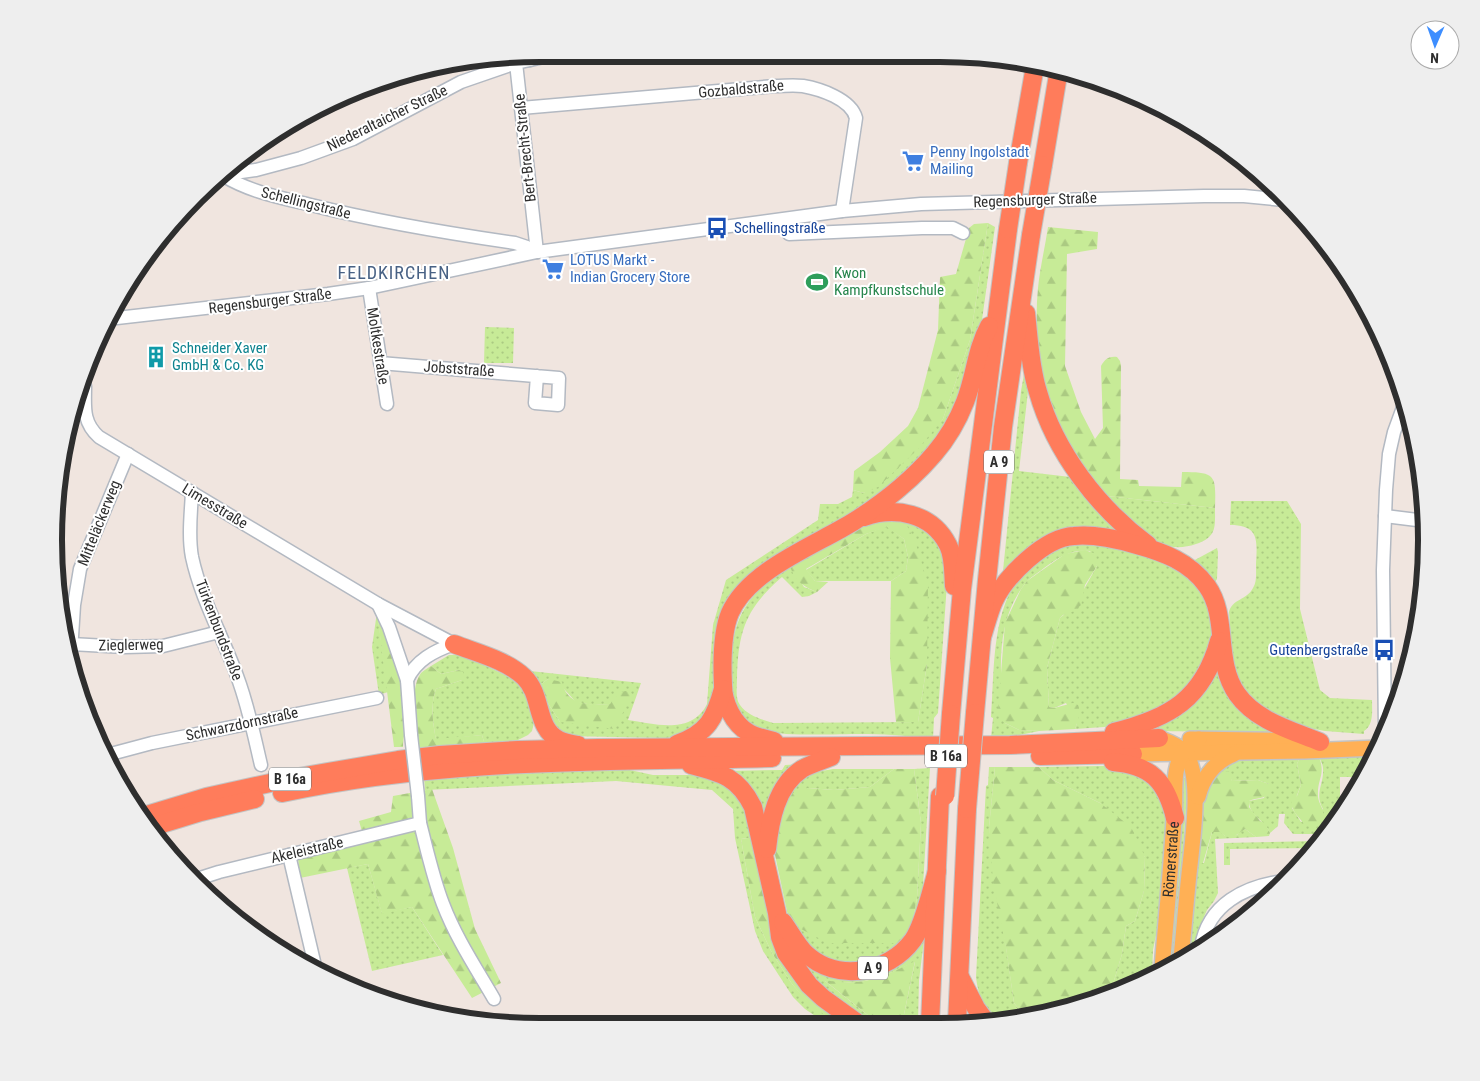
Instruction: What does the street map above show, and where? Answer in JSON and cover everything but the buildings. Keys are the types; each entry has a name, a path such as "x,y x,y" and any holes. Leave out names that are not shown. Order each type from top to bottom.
{"highway":[{"name":"A 9","path":"932,1018 937,871 942,796 962,589 998,295 1034,72"},
{"name":"A 9","path":"957,1017 975,713 1003,427 1031,235 1058,78"},
{"name":"A 9","path":"1023,289 1033,370 1038,392 1060,443 1074,466 1104,505 1125,527 1154,550"},
{"name":"A 9","path":"949,714 955,609 978,405 989,326 998,295"},
{"name":"A 9","path":"669,754 709,724 718,707 722,689 724,645 728,621 733,608 741,596 767,571 854,521 898,490 915,474 944,441 955,422 965,401 981,341 989,326"},
{"name":"A 9","path":"854,521 872,514 901,512 919,517 935,528 949,546 953,563 955,609"},
{"name":"A 9","path":"982,637 995,600 1006,583 1023,564 1052,543 1072,536 1107,537 1154,550 1171,556 1188,566 1206,585 1216,602 1226,669 1232,685 1244,702 1266,720 1320,742"},
{"name":"A 9","path":"1055,749 1139,726 1176,707 1188,698 1203,680 1214,660 1220,638"},
{"path":"454,644 509,666 523,676 537,696 542,721 547,729 559,740 598,748"},
{"name":"A 9","path":"722,689 728,707 742,728 750,734 791,746"},
{"path":"518,750 533,738 542,721"},
{"name":"B 16a","path":"149,814 206,797 334,770 440,755 518,750 598,748 669,754 831,757 1055,749 1159,738"},
{"name":"B 16a","path":"157,826 251,799 299,789 402,773 519,764 791,746 1055,749 1133,754"},
{"path":"1055,749 1132,764 1145,769 1155,776 1167,793 1174,818"},
{"name":"A 9","path":"669,754 724,775 738,784 746,793 753,807 780,937 786,953 809,985 823,998 851,1018"},
{"name":"A 9","path":"766,863 769,830 775,806 786,785 802,769 831,757"},
{"name":"A 9","path":"932,1018 942,796"},
{"name":"A 9","path":"776,913 806,954 821,965 841,972 862,971 884,965 896,958 913,940 937,871"},
{"path":"959,976 982,1016"}],"main road":[{"name":"B 16a","path":"1159,738 1371,745"},
{"path":"1159,738 1170,742 1184,752 1199,739"},
{"name":"B 16a","path":"1133,754 1369,749"},
{"name":"Römerstraße","path":"1163,963 1177,772 1180,758 1184,752 1190,762 1194,777 1194,813 1182,952"},
{"path":"1194,813 1200,789 1207,775 1226,757 1238,753"}],"street":[{"name":"Niederaltaicher Straße","path":"234,174 301,158 353,139 461,82 514,64"},
{"name":"Bert-Brecht-Straße","path":"516,64 537,252"},
{"name":"Gozbaldstraße","path":"521,108 774,86 812,88 828,94 850,107 854,111 856,118 842,211"},
{"path":"253,189 253,178 256,170"},
{"name":"Schellingstraße","path":"230,177 270,195 335,211 426,230 515,243 527,246 537,252"},
{"name":"Regensburger Straße","path":"118,318 369,288 537,252 842,211 951,202 1204,196 1244,196 1273,199"},
{"path":"787,219 789,234 922,228 953,228 962,233"},
{"name":"Moltkestraße","path":"369,288 387,404"},
{"name":"Jobststraße","path":"380,363 538,376"},
{"name":"Limesstraße","path":"85,397 85,416 90,428 99,436 378,604 454,644"},
{"path":"1388,706 1383,570 1385,516 1389,454 1400,415"},
{"name":"Mitteläckerweg","path":"72,634 80,569 128,454"},
{"name":"Türkenbundstraße","path":"192,492 190,530 192,557 202,588 237,676 252,723 261,765"},
{"path":"1385,516 1417,520"},
{"path":"378,604 389,627 406,680 420,823 427,854 444,906 461,943 494,999"},
{"name":"Zieglerweg","path":"75,648 163,646 219,632"},
{"path":"406,680 411,671 423,659 454,644"},
{"name":"Schwarzdornstraße","path":"113,753 152,743 377,698"},
{"name":"Akeleistraße","path":"202,877 420,823"},
{"path":"289,855 314,961"},
{"path":"1204,939 1210,921 1223,905 1244,892 1272,883"}],"green space":[{"path":"988,223 995,227 982,320 975,357 955,414 910,475 738,590 712,713 681,736 666,738 565,736 551,725 542,694 560,722 610,704 593,705 576,702 563,688 548,679 540,685 530,671 641,683 628,720 672,725 683,724 700,714 707,704 713,625 726,580 818,520 820,504 838,504 852,497 853,490 864,493 943,419 970,340"},
{"path":"988,223 970,340 943,419 918,449 878,487 864,493 853,490 854,471 880,452 908,426 918,408 938,330 940,277 956,274 969,228 974,224"},
{"path":"1048,227 1098,232 1097,249 1067,254 1065,366 1081,412 1095,439 1103,428 1101,366 1108,358 1117,357 1121,366 1120,479 1138,480 1139,486 1181,487 1182,472 1202,473 1212,478 1214,482 1215,508 1107,496 1068,445 1050,401 1038,345 1038,288"},
{"path":"485,327 514,328 513,363 484,363"},
{"path":"1028,352 1035,391 1028,391 1019,471 1079,478 1131,538 1084,531 1002,581 1021,391"},
{"path":"1107,496 1215,508 1215,526 1208,538 1196,544 1182,547 1168,546 1156,542 1145,535"},
{"path":"1231,501 1287,501 1301,524 1300,609 1320,690 1330,698 1372,700 1371,721 1364,734 1325,731 1292,725 1262,712 1234,678 1229,612 1233,604 1247,595 1254,586 1257,549 1255,536 1252,531 1240,526 1230,525"},
{"path":"888,517 905,522 915,541 928,584 927,664 918,722 896,722 890,658 891,581 906,571 908,557 904,539 887,527 866,534 806,569 815,581 828,582 817,592 807,588 800,582 794,576 790,566 857,527"},
{"path":"905,522 925,526 946,554 947,583 938,713 934,718 933,740 884,734 785,734 769,732 745,723 733,699 731,684 732,654 737,625 742,613 757,592 790,566 804,587 817,592 802,597 782,577 752,610 746,622 739,647 737,699 743,709 773,723 918,722 927,664"},
{"path":"887,526 904,539 908,557 906,571 891,581 815,581 806,570 866,534"},
{"path":"1072,541 1119,546 1168,564 1193,581 1208,604 1211,617 1211,653 1183,697 1131,722 1104,727 1075,729 1077,723 1066,703 1054,708 1049,707 1047,668 1060,618 1084,589 1097,566 1090,551 1077,551 1066,555 1055,560 1024,585 1014,600 1003,634 1001,669 1005,723 1019,730 1039,731 1010,737 991,738 997,635 1008,596 1018,578 1032,563"},
{"path":"1217,548 1217,579 1215,582 1193,561"},
{"path":"1085,550 1096,554 1097,566 1085,585 1081,605 1060,618 1047,668 1049,707 1054,708 1073,703 1078,705 1079,714 1075,729 1019,730 1005,723 1000,718 998,711 1005,623 1021,589 1027,581 1065,554"},
{"path":"377,612 388,692 379,695 372,647"},
{"path":"377,612 392,651 403,692 406,720 403,747 394,747"},
{"path":"449,655 470,658 517,681 527,696 535,719 532,731 518,740 485,745 482,735 436,740 433,708 436,689 462,680 459,670 441,674 431,666"},
{"path":"431,666 441,674 459,670 463,672 464,677 462,680 436,689 433,721 436,739 482,735 485,745 419,750 414,710 415,690 421,673"},
{"path":"1216,666 1277,732 1143,731"},
{"path":"548,679 562,682 569,696 574,700 587,704 610,704 620,692 626,691 632,694 615,729 560,722 542,694 540,685"},
{"path":"1300,757 1297,764 1301,785 1292,808 1301,822 1323,809 1320,804 1319,794 1323,767 1319,757 1362,757 1364,759 1354,777 1340,777 1340,801 1315,836 1315,834 1293,834 1284,823 1285,814 1279,814 1278,826 1270,833 1254,814 1249,801 1264,798 1269,784 1258,780 1232,781 1229,775 1215,772 1240,758"},
{"path":"1300,757 1319,757 1322,768 1318,796 1323,815 1319,822 1305,825 1291,805 1292,798 1297,796 1301,785 1297,764"},
{"path":"803,764 767,822 728,771 782,770 785,765"},
{"path":"1105,766 1125,768 1156,787 1168,818 1161,910 1153,950 1152,968 1113,986 1122,954 1126,926 1135,921 1144,891 1145,857 1100,803 1053,780 1039,767"},
{"path":"616,767 653,775 700,775 718,778 744,800 754,837 741,839 755,917 772,953 792,984 809,1003 830,1018 818,1018 805,1009 793,997 763,951 755,931 735,838 733,809 712,790 616,781 425,790 424,776"},
{"path":"989,767 995,767 989,827 1014,1003 1020,1011 989,1015 980,996 976,977 986,786 988,785"},
{"path":"995,767 1039,767 1053,780 1100,803 1131,827 1145,857 1144,891 1135,921 1126,926 1122,954 1113,986 1063,1002 1033,1009 1020,1011 1014,1003 1006,948 993,882 989,827"},
{"path":"930,768 922,903 912,923 917,898 921,823 914,769"},
{"path":"833,769 894,769 870,787 834,790 808,788 777,824 795,783 811,773"},
{"path":"894,769 914,769 921,823 917,898 912,924 900,943 828,943 801,929 788,916 775,855 777,824 792,794 808,788 834,790 870,787"},
{"path":"1229,771 1232,781 1258,780 1269,784 1270,792 1268,795 1249,801 1249,807 1260,821 1265,823 1270,833 1269,836 1256,837 1245,829 1232,838 1220,832 1212,832 1203,863 1196,863 1205,789 1215,772"},
{"path":"1182,778 1186,778 1188,780 1175,955 1170,958"},
{"path":"432,789 453,848 475,929 501,983 472,998 412,907 382,914 368,864 300,878 298,858 365,842 359,821 391,812 393,796"},
{"path":"1245,829 1256,837 1215,839 1218,893 1207,910 1200,926 1196,943 1188,948 1196,863 1204,863 1212,832 1221,832 1225,836 1237,835"},
{"path":"754,837 773,933 847,1018 829,1018 809,1004 792,984 772,953 755,917 741,839"},
{"path":"1311,841 1305,848 1230,849 1230,865 1224,865 1224,843"},
{"path":"368,864 382,913 412,907 443,955 372,971 347,868"},
{"path":"788,916 912,924 899,950 861,966 817,957"},
{"path":"784,930 848,976 925,932 919,980 918,1018 903,1018 915,962 882,976 861,982 838,983 825,981 871,1018 858,1018 814,983"},
{"path":"915,961 903,1018 872,1018 824,980 861,982 892,972"}],"place":[{"name":"Penny Ingolstadt Mailing","path":"913,161"},
{"name":"Schellingstraße","path":"717,228"},
{"name":"LOTUS Markt - Indian Grocery Store","path":"553,269"},
{"name":"Kwon Kampfkunstschule","path":"817,282"},
{"name":"Schneider Xaver GmbH & Co. KG","path":"156,357"},
{"name":"Gutenbergstraße","path":"1384,650"}],"district":[{"name":"FELDKIRCHEN","path":"394,272"}]}
